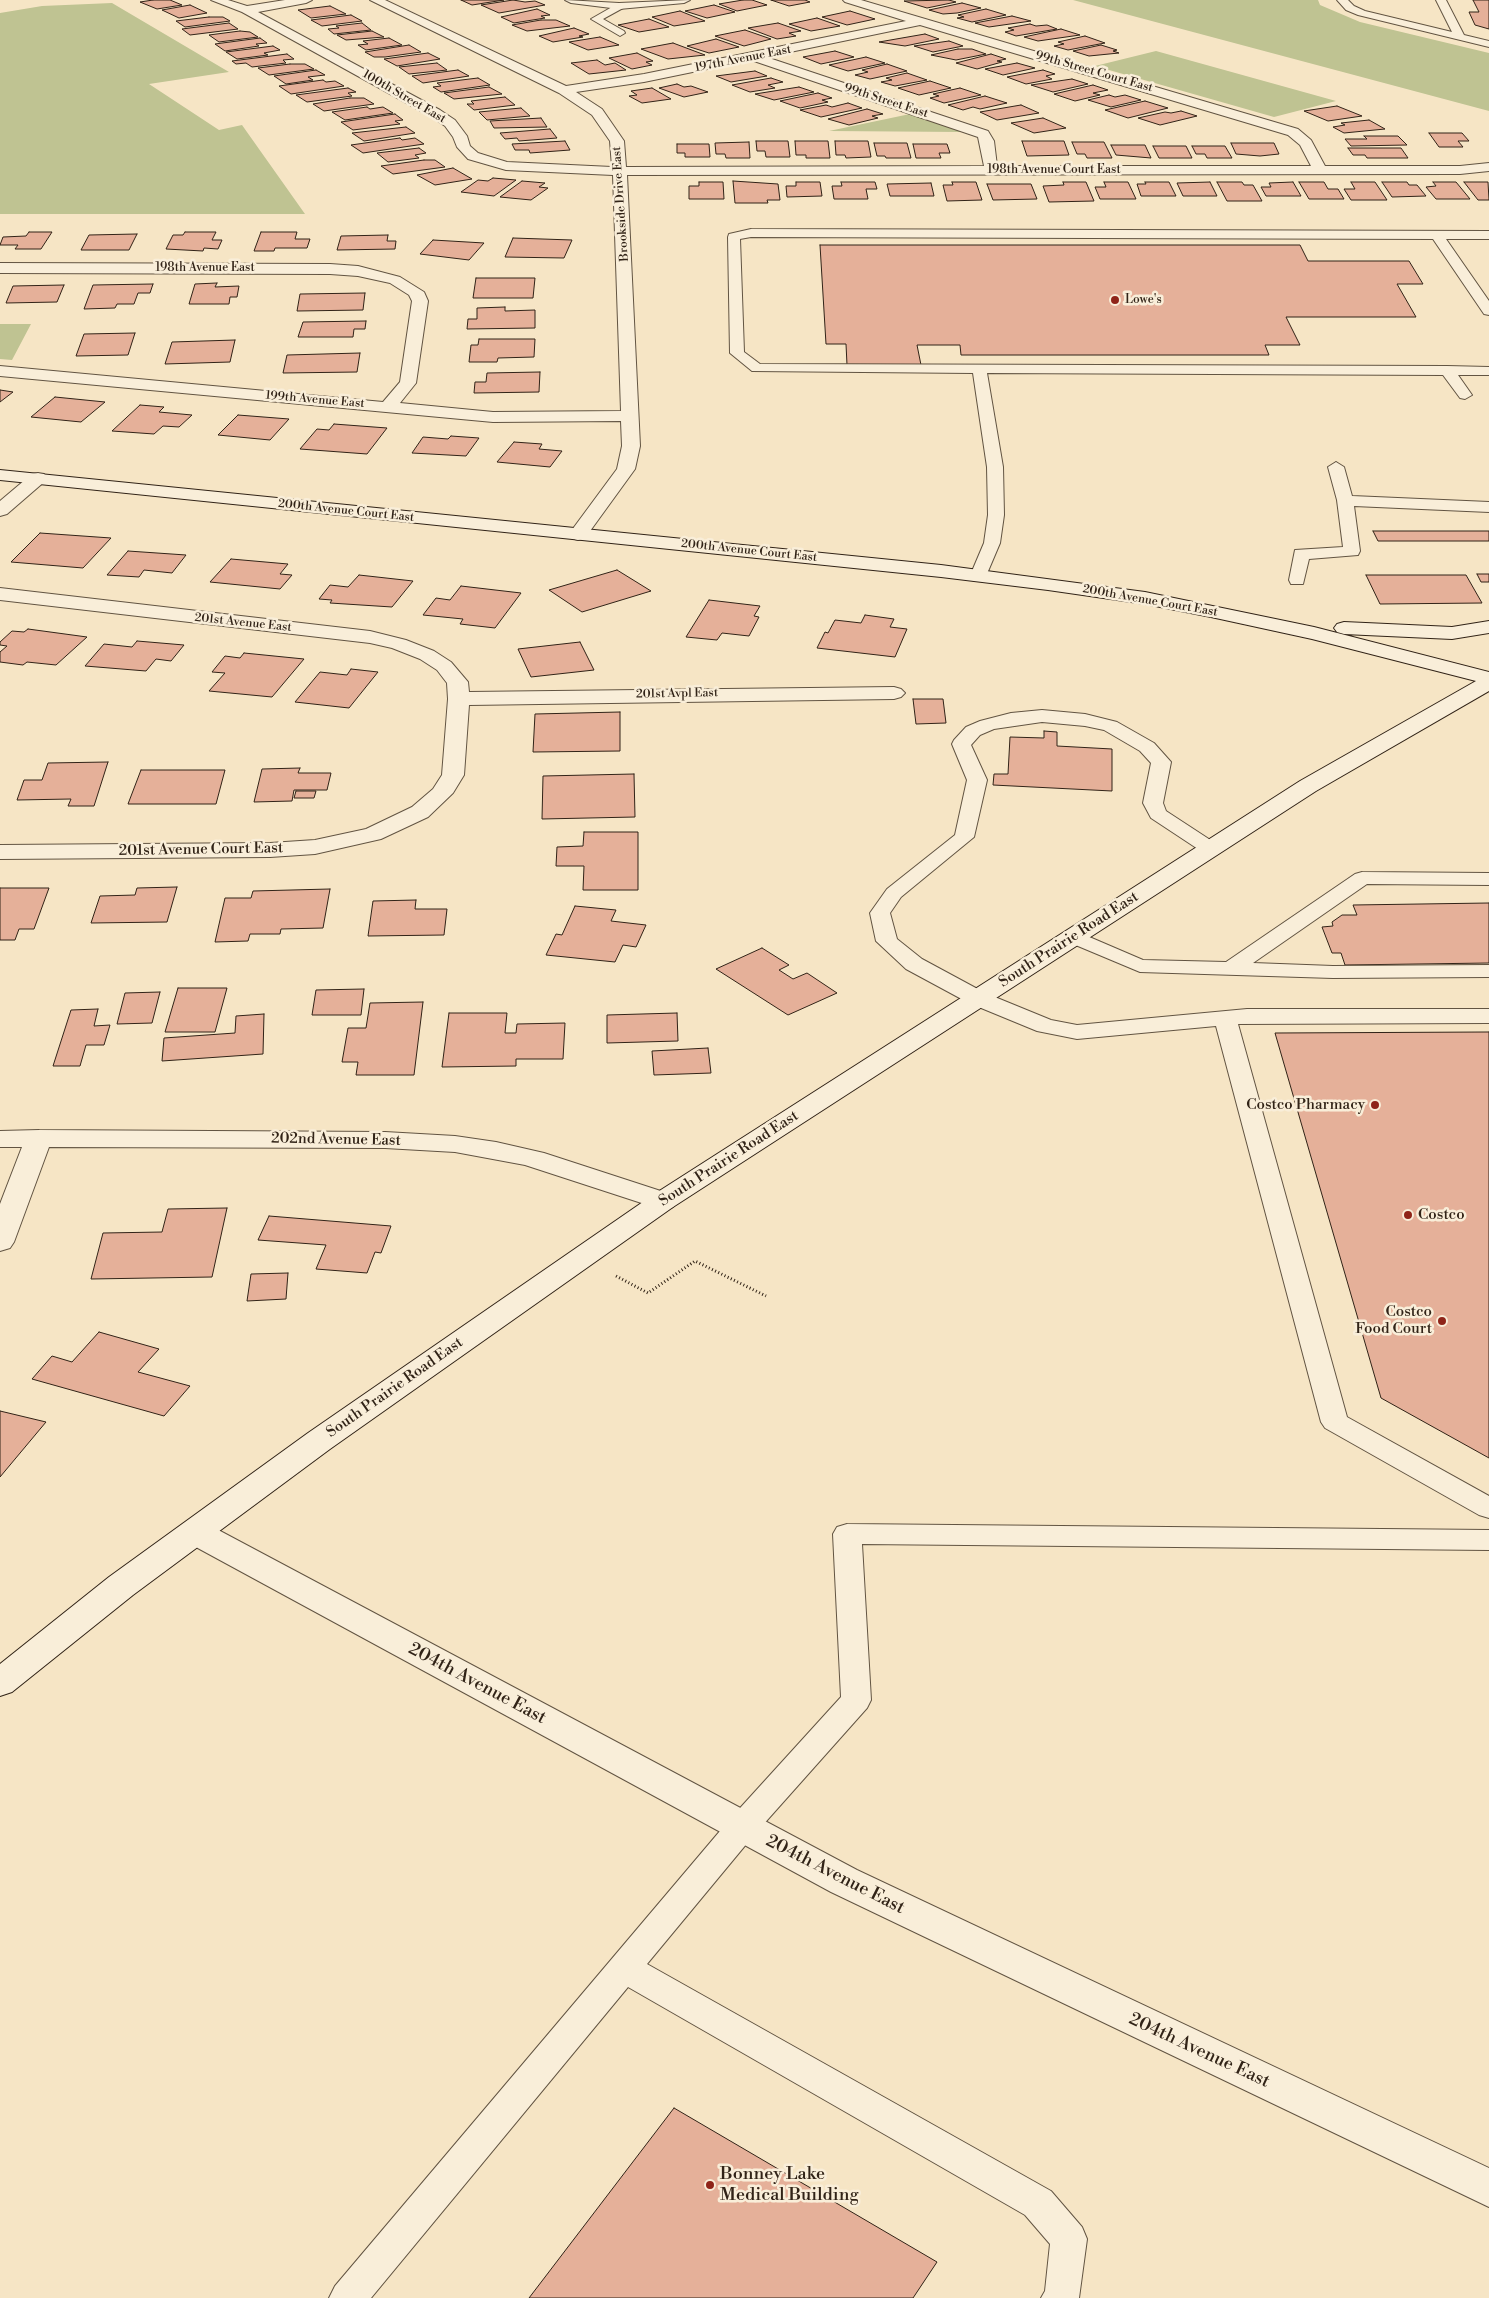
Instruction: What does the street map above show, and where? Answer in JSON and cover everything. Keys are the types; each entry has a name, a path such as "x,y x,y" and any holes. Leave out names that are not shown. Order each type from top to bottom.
{"street":[{"name":"100th Street East","path":"217,0 246,10 435,112 450,123 460,136 464,147 473,156 486,162 514,167 618,171"},
{"path":"246,10 306,0"},
{"name":"Brookside Drive East","path":"376,0 564,90 597,112 608,125 617,141 623,216 632,446 626,469 578,534"},
{"path":"571,0 618,6 684,0"},
{"name":"99th Street Court East","path":"849,0 1293,132 1306,143 1320,170"},
{"name":"197th Avenue East","path":"564,90 644,78 753,57 920,21"},
{"name":"99th Street East","path":"753,57 983,134 991,170"},
{"name":"198th Avenue Court East","path":"618,171 1460,170 1489,167"},
{"name":"198th Avenue East","path":"0,268 330,269 382,275 407,285 416,292 420,301 408,383 388,407"},
{"name":"199th Avenue East","path":"0,371 516,418 630,416"},
{"name":"200th Avenue Court East","path":"0,475 978,576 1145,598 1314,633 1489,680"},
{"path":"0,510 38,478"},
{"name":"201st Avenue East","path":"0,594 370,637 399,644 427,655 444,666 456,682 459,699"},
{"path":"1260,622 1404,632 1452,633 1489,627"},
{"name":"South Prairie Road East","path":"0,1683 121,1586 195,1532 319,1442 663,1201 1308,786 1489,680"},
{"name":"201st Avpl East","path":"459,699 685,694 894,693"},
{"name":"201st Avenue Court East","path":"0,852 270,850 315,847 349,841 398,824 420,812 442,793 453,775 459,699"},
{"name":"202nd Avenue East","path":"0,1138 385,1140 455,1144 496,1150 534,1159 663,1201"},
{"path":"0,1242 39,1138"},
{"name":"204th Avenue East","path":"195,1532 852,1886 1489,2188"}],"lane":[{"path":"1342,0 1350,8 1362,13 1489,44"},
{"path":"1441,0 1460,37"},
{"path":"618,6 596,19 620,33"},
{"path":"1489,235 751,233 734,237 737,353 757,368 1489,371"},
{"path":"1437,235 1489,311"},
{"path":"978,576 992,543 996,515 995,467 979,368"},
{"path":"1447,370 1465,395"},
{"path":"1297,580 1302,554 1352,551 1345,500 1336,467"},
{"path":"1345,500 1363,503 1489,507"},
{"path":"1211,849 1158,814 1153,803 1161,762 1147,746 1110,726 1084,720 1042,716 1011,719 987,725 973,732 961,744 978,780 964,837 894,892 880,913 887,941 914,964 978,998 1045,1026 1077,1032 1247,1016 1489,1016"},
{"path":"1228,970 1362,878 1489,879"},
{"path":"1073,937 1140,966 1333,972 1489,971"},
{"path":"1225,1018 1335,1422 1489,1508"},
{"path":"348,2298 742,1827 856,1700 847,1534 1489,1540"},
{"path":"624,1968 1038,2203 1069,2239 1064,2292 1060,2298"}],"path":[{"path":"582,1258 648,1293 695,1261 766,1296"}],"green space":[{"path":"1073,0 1318,0 1320,5 1360,22 1489,53 1489,111"},
{"path":"112,3 229,72 149,84 219,130 242,125 305,214 0,214 0,13 42,6"},
{"path":"1156,51 1336,101 1274,117 1095,66"},
{"path":"910,114 963,132 829,131"},
{"path":"0,324 31,324 12,360 0,359"}],"building":[{"path":"170,0 182,5 157,9 140,2"},
{"path":"461,0 504,0 472,5"},
{"path":"513,0 535,1 545,5 499,13 481,5"},
{"path":"752,0 767,5 737,11 719,4"},
{"path":"771,0 805,0 810,2 789,6"},
{"path":"949,0 956,2 927,8 904,1"},
{"path":"1473,0 1489,0 1489,29 1475,25 1469,12 1479,12"},
{"path":"962,3 981,8 943,14 929,10"},
{"path":"190,5 207,13 179,18 162,10"},
{"path":"714,5 735,12 707,18 685,11"},
{"path":"330,6 346,14 311,18 298,10"},
{"path":"537,9 550,15 541,16 545,18 514,23 501,17"},
{"path":"986,9 1006,15 972,22 957,18 964,17 958,15"},
{"path":"680,11 705,21 674,26 652,17"},
{"path":"850,11 875,19 847,25 822,17"},
{"path":"351,15 362,21 322,26 311,20"},
{"path":"1012,16 1031,21 989,27 975,23"},
{"path":"223,17 230,21 185,27 176,21"},
{"path":"817,18 840,26 811,31 789,24"},
{"path":"649,19 669,27 639,32 618,25"},
{"path":"541,20 556,20 570,26 527,31 512,25"},
{"path":"229,23 238,29 190,35 182,29"},
{"path":"362,23 371,30 334,34 328,29 339,28 336,26"},
{"path":"778,23 801,31 789,33 796,36 777,39 748,28"},
{"path":"1030,24 1036,26 1047,25 1057,29 1016,36 1005,32 1014,30 1008,28"},
{"path":"574,28 589,34 579,36 583,37 553,42 539,36"},
{"path":"1061,29 1080,35 1038,41 1024,37"},
{"path":"745,30 771,39 744,46 715,36"},
{"path":"240,31 250,32 258,37 219,42 209,35"},
{"path":"372,31 384,37 346,40 337,35"},
{"path":"925,34 939,39 905,46 879,42"},
{"path":"1085,36 1105,43 1068,50 1054,46 1064,44 1058,42"},
{"path":"600,37 619,45 588,50 569,42"},
{"path":"260,38 267,43 225,51 215,44"},
{"path":"389,38 402,45 366,50 358,45 368,44 363,41"},
{"path":"716,39 739,47 709,53 687,46"},
{"path":"949,41 963,46 933,52 914,46"},
{"path":"673,43 705,55 668,59 641,49"},
{"path":"409,45 421,52 374,57 365,52"},
{"path":"1101,45 1117,50 1113,51 1119,53 1089,56 1073,51"},
{"path":"273,46 280,50 264,53 268,55 237,59 226,52"},
{"path":"958,49 972,49 986,54 956,60 931,55"},
{"path":"835,51 854,57 821,64 803,57"},
{"path":"428,53 440,59 397,66 384,59"},
{"path":"637,53 653,61 646,62 652,65 632,69 609,58"},
{"path":"287,54 294,59 283,60 286,63 252,67 246,63 236,64 232,61"},
{"path":"991,54 1006,59 997,61 1002,62 977,69 956,63"},
{"path":"866,57 885,63 848,71 829,65"},
{"path":"597,60 605,65 615,63 626,70 589,74 571,63"},
{"path":"437,63 447,70 409,74 399,67"},
{"path":"1017,63 1035,68 1003,75 985,69"},
{"path":"305,64 314,69 269,75 258,68"},
{"path":"887,64 907,71 870,79 855,75 868,72 862,70"},
{"path":"316,70 325,75 308,77 313,80 286,84 274,76"},
{"path":"458,70 469,76 423,83 412,76"},
{"path":"1043,70 1055,74 1046,76 1052,79 1026,84 1007,77"},
{"path":"755,71 767,76 731,82 716,76"},
{"path":"907,73 927,80 895,86 881,82 892,80 886,78"},
{"path":"478,78 490,85 441,92 433,87 441,86 437,83"},
{"path":"771,78 783,82 768,85 775,88 750,92 732,85"},
{"path":"1072,79 1088,84 1053,92 1031,85"},
{"path":"323,80 326,82 335,81 344,86 291,94 279,86"},
{"path":"930,81 951,88 919,95 898,88"},
{"path":"677,84 684,87 691,86 708,92 684,97 659,88"},
{"path":"1093,85 1108,90 1093,93 1100,95 1075,101 1054,94"},
{"path":"489,87 502,94 454,99 444,93"},
{"path":"799,87 814,92 774,100 755,94"},
{"path":"348,88 356,92 348,93 352,96 307,102 296,95"},
{"path":"652,88 671,99 642,103 629,96 637,95 631,91"},
{"path":"960,88 981,95 944,103 930,98 939,96 933,94"},
{"path":"818,93 832,98 822,100 828,102 800,108 780,101"},
{"path":"1109,95 1115,97 1125,95 1141,100 1111,107 1088,100"},
{"path":"985,96 1007,103 980,109 973,107 963,110 948,105"},
{"path":"505,97 515,105 474,110 467,104 474,104 471,101"},
{"path":"350,98 364,98 374,104 324,111 313,104"},
{"path":"1145,101 1168,108 1128,118 1105,110"},
{"path":"848,103 862,108 821,117 800,110 826,105 832,107"},
{"path":"1021,105 1039,113 997,120 980,112"},
{"path":"1337,106 1362,116 1328,121 1304,111"},
{"path":"367,107 370,109 383,107 393,113 345,120 332,112"},
{"path":"521,108 530,116 487,120 479,112"},
{"path":"867,109 883,114 872,116 878,118 849,125 828,119"},
{"path":"1181,111 1197,116 1160,125 1138,118 1165,112"},
{"path":"395,114 403,120 395,121 400,124 353,130 341,122"},
{"path":"541,118 547,127 494,128 490,121"},
{"path":"1043,118 1066,128 1034,133 1011,123"},
{"path":"1369,120 1385,129 1344,133 1333,127 1345,125 1341,123"},
{"path":"406,127 415,133 364,141 352,133"},
{"path":"550,129 557,138 519,141 517,138 505,139 500,133"},
{"path":"1429,133 1462,133 1469,141 1458,141 1463,147 1439,147"},
{"path":"1364,136 1398,136 1407,145 1351,146 1345,139 1367,139"},
{"path":"400,138 402,140 415,138 424,144 363,153 351,145"},
{"path":"565,141 570,150 530,153 529,150 515,150 512,144"},
{"path":"756,141 788,141 790,157 766,157 765,151 757,151"},
{"path":"795,141 828,141 830,158 806,158 806,155 796,155"},
{"path":"835,141 868,141 871,157 846,158 845,155 836,155"},
{"path":"1022,141 1064,141 1069,155 1027,156"},
{"path":"749,142 750,158 726,158 725,154 716,154 715,143"},
{"path":"1072,142 1104,142 1112,158 1087,158 1085,154 1077,154"},
{"path":"874,143 907,143 911,158 877,156"},
{"path":"1231,143 1274,143 1279,154 1260,156 1236,154"},
{"path":"677,144 709,144 710,157 685,157 685,153 677,153"},
{"path":"913,144 947,144 950,153 939,153 941,158 916,158"},
{"path":"1111,145 1145,145 1151,158 1116,155"},
{"path":"1153,146 1186,146 1192,158 1159,158"},
{"path":"1192,146 1225,146 1232,158 1207,158 1205,154 1196,154"},
{"path":"419,148 426,153 415,155 419,158 388,162 377,153"},
{"path":"1348,148 1401,148 1408,158 1367,158 1365,155 1353,155"},
{"path":"435,160 445,167 393,174 381,166"},
{"path":"453,168 472,179 435,185 417,175"},
{"path":"493,178 516,180 494,196 461,192 478,180 488,181"},
{"path":"522,181 545,183 539,187 548,188 531,200 500,197"},
{"path":"733,181 778,184 780,200 767,200 768,203 735,203"},
{"path":"699,182 723,182 724,199 689,199 689,186 699,186"},
{"path":"796,182 820,182 822,196 787,197 786,186 796,186"},
{"path":"841,182 875,182 877,189 866,189 868,199 834,199 832,186 842,186"},
{"path":"952,182 976,182 982,200 947,201 943,185 953,185"},
{"path":"1063,182 1086,182 1094,201 1049,202 1043,186 1064,185"},
{"path":"1104,182 1128,182 1136,199 1100,199 1095,187 1106,187"},
{"path":"1145,182 1169,182 1176,196 1141,196 1137,184 1146,184"},
{"path":"1210,182 1217,196 1183,196 1177,183"},
{"path":"1217,182 1242,182 1244,185 1253,185 1262,201 1227,201"},
{"path":"1293,182 1301,196 1266,196 1261,187 1271,187 1269,183"},
{"path":"1299,182 1324,182 1328,189 1338,189 1344,199 1309,199"},
{"path":"1351,182 1375,182 1387,200 1351,200 1344,189 1355,189"},
{"path":"1382,182 1407,182 1409,185 1417,185 1426,196 1392,197"},
{"path":"1433,182 1456,182 1470,199 1436,199 1426,187 1436,186"},
{"path":"1464,182 1488,182 1489,200 1478,200"},
{"path":"931,183 934,196 890,196 887,184"},
{"path":"987,184 1031,184 1037,199 993,200"},
{"path":"29,232 52,232 41,249 15,249 18,245 0,245 3,237 26,236"},
{"path":"185,232 216,232 212,240 222,240 218,249 204,248 203,251 166,249 173,235 183,235"},
{"path":"261,232 297,232 295,239 310,239 307,248 275,248 274,251 254,251"},
{"path":"137,234 129,250 81,250 89,235"},
{"path":"388,235 387,241 396,241 395,249 337,250 341,236"},
{"path":"513,238 572,240 564,258 505,257"},
{"path":"433,240 484,243 469,260 420,254"},
{"name":"Lowe's","path":"820,245 1300,245 1308,261 1409,261 1423,284 1397,284 1416,317 1286,317 1300,345 1265,345 1269,355 961,355 960,345 917,345 921,365 847,365 846,344 826,344"},
{"path":"476,278 535,278 533,298 473,298"},
{"path":"217,283 215,287 239,286 237,297 230,297 229,304 189,304 195,284"},
{"path":"153,284 150,293 138,293 134,304 117,304 115,308 84,309 93,285"},
{"path":"64,285 57,302 6,303 13,286"},
{"path":"365,293 363,310 297,311 300,294"},
{"path":"505,307 505,311 535,310 535,328 467,329 468,319 477,319 477,308"},
{"path":"366,321 365,329 354,329 353,337 298,337 303,322"},
{"path":"135,333 128,355 76,356 84,334"},
{"path":"479,339 535,339 534,357 498,358 497,362 469,362 471,345 478,345"},
{"path":"235,340 230,362 165,364 172,342"},
{"path":"360,353 357,372 283,373 287,355"},
{"path":"540,372 539,392 474,393 475,382 486,382 487,373"},
{"path":"0,390 13,392 0,402"},
{"path":"55,397 105,402 81,422 31,417"},
{"path":"140,405 164,407 159,412 192,415 179,427 163,426 154,434 112,431"},
{"path":"238,415 289,419 270,440 218,435"},
{"path":"334,424 387,428 367,454 300,449 317,429 329,430"},
{"path":"451,436 479,438 466,456 412,453 423,437 448,439"},
{"path":"514,442 542,444 539,449 562,451 550,467 497,462"},
{"path":"1373,531 1489,531 1489,541 1378,541"},
{"path":"40,533 111,538 83,568 11,562"},
{"path":"128,551 186,555 172,573 144,570 139,577 107,575"},
{"path":"231,559 288,564 280,574 292,575 280,589 210,582"},
{"path":"617,570 651,591 582,612 549,590"},
{"path":"1477,574 1489,574 1489,582 1481,582"},
{"path":"359,575 413,581 392,607 330,603 332,600 319,599 330,585 348,587"},
{"path":"1366,575 1466,575 1482,603 1380,604"},
{"path":"461,586 521,593 495,628 460,624 463,619 423,615 436,598 450,600"},
{"path":"709,600 760,606 754,616 759,617 749,636 722,633 717,640 686,637"},
{"path":"865,615 894,619 890,627 907,629 895,657 817,648 825,632 828,633 835,620 861,623"},
{"path":"28,629 87,637 56,665 27,662 23,665 0,662 0,652 7,646 0,645 0,642 12,631 24,632"},
{"path":"137,641 184,645 171,661 156,659 146,671 85,666 104,644 132,647"},
{"path":"580,642 594,670 531,677 518,649"},
{"path":"244,653 304,659 272,697 209,691 225,673 212,672 225,656 240,658"},
{"path":"351,669 378,672 349,708 295,702 320,672 347,675"},
{"path":"913,699 943,699 946,723 916,724"},
{"path":"620,712 620,751 533,752 535,714"},
{"path":"1044,731 1057,732 1057,746 1112,749 1112,791 993,785 994,774 1008,774 1010,737 1044,738"},
{"path":"108,762 94,806 68,806 71,799 17,800 24,780 42,780 48,763"},
{"path":"300,768 298,773 331,773 327,790 294,790 292,801 254,802 262,769"},
{"path":"141,770 225,770 216,804 128,804"},
{"path":"634,774 635,817 542,819 543,776"},
{"path":"296,791 316,791 314,798 294,798"},
{"path":"584,832 638,832 638,890 583,890 584,866 556,866 557,847 583,846"},
{"path":"177,887 167,922 91,923 100,896 135,895 137,888"},
{"path":"0,888 49,888 34,929 19,929 15,940 0,940"},
{"path":"330,889 323,928 281,929 280,934 250,934 248,941 215,942 225,898 251,898 253,891"},
{"path":"416,900 415,909 447,909 444,935 368,936 373,901"},
{"path":"1489,903 1489,963 1345,965 1341,953 1332,953 1322,927 1333,926 1332,922 1342,915 1357,915 1353,905"},
{"path":"575,906 616,910 611,921 646,925 636,947 623,945 615,962 546,955 556,934 562,935"},
{"path":"762,948 789,965 779,970 793,979 807,973 837,993 788,1015 716,969"},
{"path":"178,988 227,988 215,1032 165,1032"},
{"path":"364,989 361,1015 312,1015 316,990"},
{"path":"160,992 152,1023 117,1024 125,993"},
{"path":"423,1002 414,1075 356,1075 358,1062 342,1062 348,1028 366,1028 370,1003"},
{"path":"98,1009 94,1026 110,1025 104,1045 86,1045 80,1066 53,1066 71,1010"},
{"path":"449,1013 507,1013 505,1033 516,1033 517,1024 565,1023 563,1059 516,1059 516,1066 442,1067"},
{"path":"677,1013 678,1041 607,1043 607,1015"},
{"path":"264,1014 263,1054 162,1061 164,1038 235,1033 236,1016"},
{"name":"Costco","path":"1489,1032 1489,1458 1381,1398 1275,1033"},
{"path":"708,1048 711,1073 654,1075 652,1051"},
{"path":"227,1208 212,1277 91,1279 103,1233 162,1232 168,1209"},
{"path":"269,1216 391,1226 381,1253 375,1252 367,1273 316,1269 326,1245 258,1240"},
{"path":"288,1273 286,1299 247,1301 251,1274"},
{"path":"99,1332 159,1349 138,1372 190,1386 164,1416 32,1379 52,1356 72,1362"},
{"path":"0,1411 46,1422 0,1477"},
{"name":"Bonney Lake Medical Building","path":"674,2108 937,2262 913,2298 529,2298"}],"place":[{"name":"Lowe's","path":"1115,300"},
{"name":"Costco Pharmacy","path":"1375,1105"},
{"name":"Costco","path":"1408,1215"},
{"name":"Costco Food Court","path":"1442,1321"},
{"name":"Bonney Lake Medical Building","path":"710,2185"}]}
